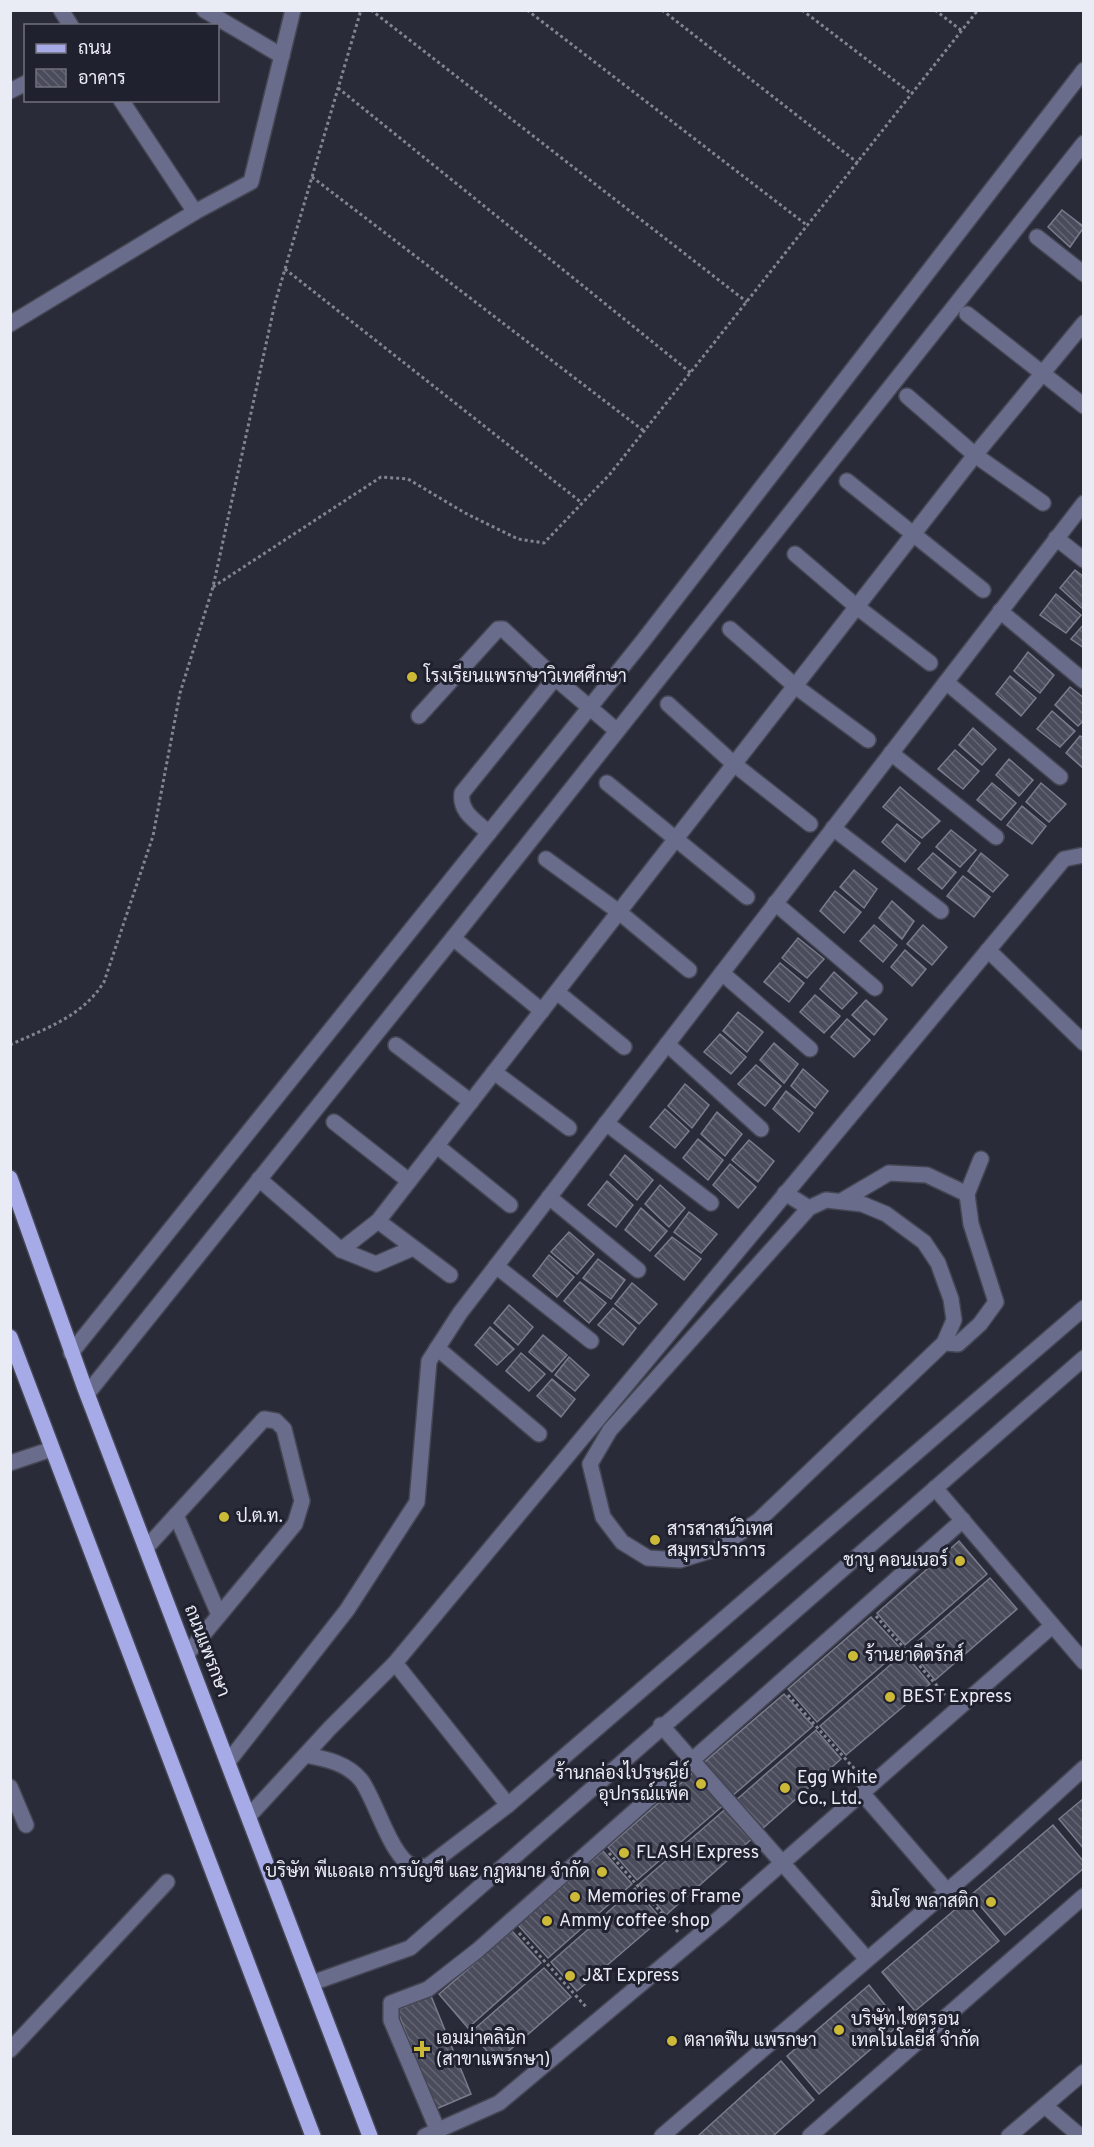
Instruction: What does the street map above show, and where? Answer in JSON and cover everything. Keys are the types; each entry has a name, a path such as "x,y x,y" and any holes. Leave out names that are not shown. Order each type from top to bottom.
{"main road":[{"name":"ถนนแพรกษา","path":"10,1178 87,1394 370,2136"},
{"path":"10,1337 313,2136"}],"street":[{"path":"61,10 70,24"},
{"path":"204,10 282,56"},
{"path":"10,324 195,212 250,182 294,10"},
{"path":"72,1353 588,704 1083,70"},
{"path":"10,91 24,84"},
{"path":"122,102 195,212"},
{"path":"87,1394 453,938 1083,143"},
{"path":"1037,237 1083,274"},
{"path":"967,314 1083,406"},
{"path":"341,1250 378,1221 975,455 1083,323"},
{"path":"907,396 975,455 1043,503"},
{"path":"847,481 984,590"},
{"path":"228,1762 347,1610 417,1502 429,1361 437,1348 496,1266 1083,503"},
{"path":"1056,538 1083,560"},
{"path":"795,554 857,607 930,663"},
{"path":"1000,611 1083,681"},
{"path":"419,716 498,629 503,628 555,678 616,730"},
{"path":"730,629 795,686 868,740"},
{"path":"486,830 464,810 460,802 462,793 555,678"},
{"path":"946,682 1060,777"},
{"path":"668,704 734,764 810,824"},
{"path":"891,753 996,837"},
{"path":"607,783 747,897"},
{"path":"834,828 942,911"},
{"path":"249,1816 395,1663 1064,859 1083,855"},
{"path":"546,859 619,912 689,970"},
{"path":"776,903 875,988"},
{"path":"453,938 542,1011"},
{"path":"988,950 1083,1043"},
{"path":"722,973 810,1049"},
{"path":"557,992 624,1047"},
{"path":"667,1044 761,1129"},
{"path":"396,1045 471,1102"},
{"path":"494,1072 569,1128"},
{"path":"334,1122 409,1181"},
{"path":"606,1123 711,1203"},
{"path":"437,1146 510,1205"},
{"path":"944,1343 958,1344 980,1324 996,1302 971,1224 967,1194 981,1159"},
{"path":"843,1200 889,1173 927,1176 967,1194"},
{"path":"259,1179 341,1250 376,1264 413,1248"},
{"path":"785,1193 809,1208"},
{"path":"549,1197 638,1270"},
{"path":"826,1200 843,1200 886,1214 924,1242 938,1263 951,1299 954,1320 944,1343 758,1521 716,1549 680,1560 648,1558 622,1542 603,1517 590,1464 610,1430 809,1208 826,1200"},
{"path":"378,1221 450,1275"},
{"path":"496,1266 591,1341"},
{"path":"306,1755 334,1761 360,1778 377,1808 397,1853 412,1866 428,1866 508,1805 1083,1308"},
{"path":"437,1348 539,1434"},
{"path":"312,1983 410,1948 661,1725 1083,1358"},
{"path":"146,1548 264,1419 276,1421 284,1429 302,1502 295,1524 186,1654"},
{"path":"10,1463 52,1449"},
{"path":"935,1488 1083,1662"},
{"path":"176,1515 219,1615"},
{"path":"963,1520 509,1923 428,1989 391,2003 391,2020 431,2134 499,2103 689,1944 782,1860 1052,1626"},
{"path":"395,1663 508,1805"},
{"path":"661,1725 866,1958"},
{"path":"662,2136 866,1958 947,1891 1083,1768"},
{"path":"10,1787 26,1825"},
{"path":"866,1789 947,1891"},
{"path":"10,2050 167,1882"},
{"path":"810,2136 1083,1896"},
{"path":"1009,2136 1083,2072"},
{"path":"1045,2106 1080,2136"}],"path":[{"path":"10,1045 73,1016 93,1000 104,982 153,836 180,693 213,586 275,303 361,10"},
{"path":"371,10 747,303"},
{"path":"526,10 808,226"},
{"path":"662,10 858,163"},
{"path":"802,10 912,94"},
{"path":"935,10 962,31"},
{"path":"213,586 381,477 408,479 465,513 518,539 544,543 610,474 978,10"},
{"path":"338,88 691,373"},
{"path":"312,177 644,431"},
{"path":"285,269 582,503"},
{"path":"867,1606 957,1709"},
{"path":"779,1684 866,1789"},
{"path":"600,1843 689,1944"},
{"path":"509,1923 598,2021"}],"building":[{"path":"1062,210 1084,227 1070,247 1048,227"},
{"path":"1075,570 1084,577 1083,609 1060,588"},
{"path":"1056,594 1081,615 1066,633 1040,615"},
{"path":"1084,624 1084,648 1071,639"},
{"path":"1028,652 1054,675 1040,693 1014,671"},
{"path":"1010,676 1036,698 1021,716 996,694"},
{"path":"1070,687 1084,698 1084,720 1078,726 1055,705"},
{"path":"1052,711 1075,731 1060,747 1037,729"},
{"path":"973,728 996,749 982,765 959,745"},
{"path":"1080,736 1084,738 1084,769 1066,753"},
{"path":"955,750 979,771 963,789 938,769"},
{"path":"1009,759 1033,780 1019,796 996,775"},
{"path":"992,783 1016,803 1001,820 977,800"},
{"path":"1041,783 1066,804 1049,822 1026,802"},
{"path":"900,787 940,821 922,838 883,807"},
{"path":"1022,806 1046,826 1032,844 1007,825"},
{"path":"897,824 920,843 905,862 882,842"},
{"path":"951,830 976,850 960,867 936,847"},
{"path":"933,853 956,872 942,889 918,869"},
{"path":"981,853 1008,875 993,892 968,871"},
{"path":"854,870 877,889 864,908 840,887"},
{"path":"963,876 990,897 974,917 947,896"},
{"path":"835,891 861,912 844,933 820,911"},
{"path":"892,901 914,921 902,939 879,918"},
{"path":"874,925 897,945 883,962 860,941"},
{"path":"923,925 947,947 932,965 907,944"},
{"path":"798,938 824,959 807,978 782,958"},
{"path":"905,950 926,969 912,986 891,967"},
{"path":"780,963 804,983 789,1002 764,982"},
{"path":"834,972 857,993 842,1009 820,989"},
{"path":"815,995 840,1016 824,1033 800,1012"},
{"path":"866,1000 887,1019 874,1035 852,1015"},
{"path":"738,1012 763,1032 747,1052 723,1031"},
{"path":"847,1019 870,1040 854,1057 831,1037"},
{"path":"720,1034 746,1057 731,1074 704,1052"},
{"path":"774,1043 798,1064 784,1083 760,1060"},
{"path":"756,1065 781,1086 765,1106 738,1084"},
{"path":"803,1069 828,1091 815,1108 791,1086"},
{"path":"685,1084 709,1105 692,1128 668,1106"},
{"path":"786,1091 813,1113 799,1132 773,1109"},
{"path":"665,1109 689,1131 675,1148 650,1127"},
{"path":"717,1112 742,1134 725,1156 701,1134"},
{"path":"698,1139 723,1160 708,1180 683,1158"},
{"path":"749,1140 774,1161 758,1182 732,1160"},
{"path":"625,1155 653,1180 637,1200 610,1175"},
{"path":"730,1164 756,1187 738,1208 713,1185"},
{"path":"607,1181 633,1205 616,1227 588,1205"},
{"path":"660,1185 685,1208 669,1227 645,1204"},
{"path":"641,1208 667,1231 650,1251 625,1230"},
{"path":"689,1212 717,1234 701,1253 674,1232"},
{"path":"569,1232 594,1254 577,1274 551,1252"},
{"path":"672,1237 701,1259 684,1280 655,1256"},
{"path":"549,1255 574,1277 557,1297 533,1276"},
{"path":"598,1259 625,1280 611,1299 583,1278"},
{"path":"580,1282 606,1303 589,1323 564,1301"},
{"path":"632,1283 657,1304 639,1324 615,1304"},
{"path":"509,1305 533,1327 518,1345 494,1323"},
{"path":"613,1308 636,1328 623,1345 598,1325"},
{"path":"490,1327 514,1349 497,1365 475,1345"},
{"path":"543,1335 567,1355 552,1372 529,1352"},
{"path":"521,1353 545,1374 529,1391 506,1371"},
{"path":"569,1357 589,1375 575,1391 555,1375"},
{"path":"552,1379 575,1399 561,1417 537,1396"},
{"path":"959,1541 987,1574 905,1645 877,1613"},
{"path":"990,1578 1017,1609 935,1680 909,1649"},
{"path":"871,1617 901,1649 817,1722 788,1689"},
{"path":"904,1653 930,1684 846,1755 820,1726"},
{"path":"784,1694 813,1726 731,1797 701,1765"},
{"path":"816,1730 841,1759 761,1830 735,1801"},
{"path":"696,1770 726,1803 637,1880 608,1847"},
{"path":"1084,1798 1084,1849 1059,1819"},
{"path":"729,1806 755,1836 666,1915 639,1884"},
{"path":"1053,1825 1084,1862 1084,1868 1005,1935 971,1895"},
{"path":"603,1851 632,1884 548,1958 518,1925"},
{"path":"635,1888 661,1919 577,1991 551,1962"},
{"path":"965,1901 999,1941 915,2011 882,1972"},
{"path":"512,1931 541,1963 468,2028 439,1994"},
{"path":"544,1968 571,1997 496,2062 471,2032"},
{"path":"869,1985 900,2024 819,2094 787,2056"},
{"path":"431,1996 471,2094 436,2109 397,2010"},
{"path":"781,2061 814,2100 773,2136 699,2135"}],"place":[{"name":"โรงเรียนแพรกษาวิเทศศึกษา","path":"412,677"},
{"name":"ป.ต.ท.","path":"224,1517"},
{"name":"สารสาสน์วิเทศ สมุทรปราการ","path":"655,1540"},
{"name":"ชาบู คอนเนอร์","path":"960,1561"},
{"name":"ร้านยาดีดรักส์","path":"853,1656"},
{"name":"BEST Express","path":"890,1697"},
{"name":"ร้านกล่องไปรษณีย์ อุปกรณ์แพ็ค","path":"701,1784"},
{"name":"Egg White Co., Ltd.","path":"785,1788"},
{"name":"FLASH Express","path":"624,1853"},
{"name":"บริษัท พีแอลเอ การบัญชี และ กฎหมาย จำกัด","path":"602,1872"},
{"name":"Memories of Frame","path":"575,1897"},
{"name":"มินโซ พลาสติก","path":"991,1902"},
{"name":"Ammy coffee shop","path":"547,1921"},
{"name":"J&T Express","path":"570,1976"},
{"name":"บริษัท ไซตรอน เทคโนโลยีส์ จำกัด","path":"839,2030"},
{"name":"ตลาดฟิน แพรกษา","path":"672,2041"},
{"name":"เอมม่าคลินิก (สาขาแพรกษา)","path":"422,2049"}]}
